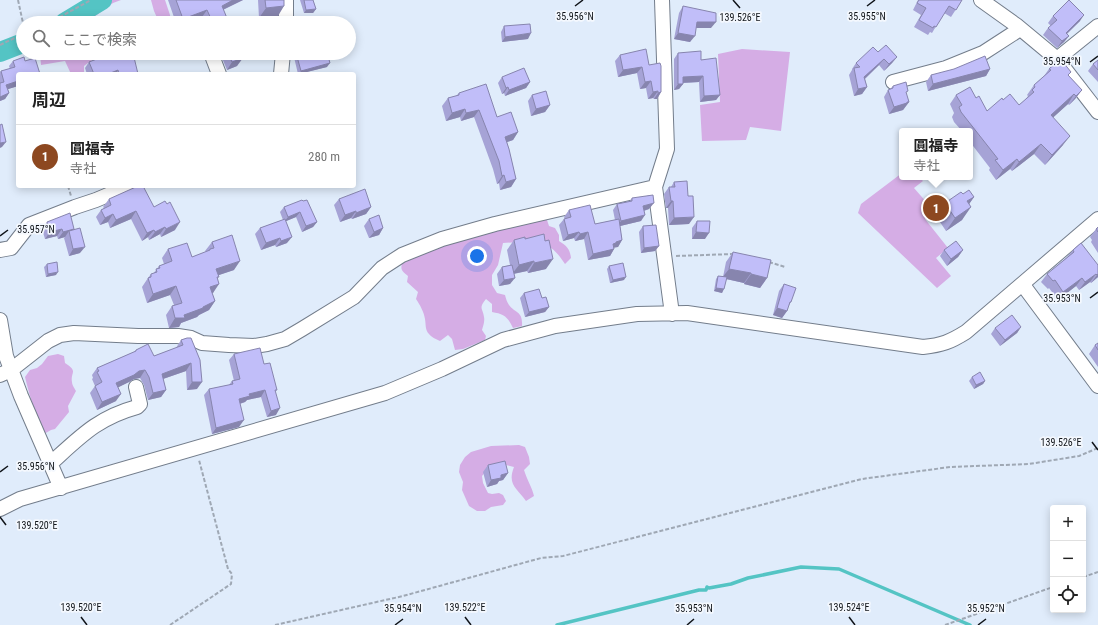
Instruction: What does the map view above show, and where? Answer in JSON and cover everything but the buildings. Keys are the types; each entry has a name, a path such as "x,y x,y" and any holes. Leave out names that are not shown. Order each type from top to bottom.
{"street":[{"path":"286,0 286,16"},
{"path":"662,0 667,149 655,187 672,314"},
{"path":"981,0 1057,59 1098,112"},
{"path":"1057,59 1098,26"},
{"path":"893,82 946,68 983,53 1020,29"},
{"path":"214,60 218,72"},
{"path":"281,72 282,60"},
{"path":"5,372 48,341 60,335 74,333 178,336 191,338 202,343 229,345 254,346 267,344 297,332 354,297 382,268 402,255 442,239 495,224 655,187"},
{"path":"0,250 11,248 29,225 124,188"},
{"path":"0,509 20,499 385,393 442,369 503,340 554,326 637,314 687,313 923,347 937,346 952,342 966,332 1098,219"},
{"path":"1077,238 1085,249"},
{"path":"1022,285 1098,386"},
{"path":"0,320 6,356 5,372 61,488"},
{"path":"50,464 94,425 107,417 137,407 140,404 136,387"}],"path":[{"path":"18,0 21,16"},
{"path":"65,16 91,0"},
{"path":"0,45 16,37"},
{"path":"33,60 35,67"},
{"path":"665,257 735,254"},
{"path":"764,261 785,267"},
{"path":"170,625 231,584 232,574 228,569 195,448"},
{"path":"275,625 404,596 541,558 563,556 862,479 950,467 1029,464 1079,456 1098,448"},
{"path":"1086,576 1098,572"},
{"path":"945,625 1050,588"}],"shaded area":[{"path":"109,0 121,0 113,3 95,16 85,16"},
{"path":"151,0 165,0 170,16 156,16"},
{"path":"742,49 790,52 781,131 750,127 746,140 702,141 700,105 720,102 718,54"},
{"path":"41,60 92,60 84,66 84,72 70,72 65,61 41,65"},
{"path":"899,175 899,180 922,180 923,181 914,188 935,212 925,219 948,248 936,258 951,276 937,288 858,213 861,204"},
{"path":"546,217 549,226 555,228 559,235 559,241 569,250 571,258 565,264 550,247 531,243 503,243 498,265 492,275 492,285 497,293 505,295 509,305 520,315 522,326 513,328 505,317 492,312 492,304 486,299 482,307 484,324 482,330 486,336 485,340 463,349 455,350 452,339 448,335 440,341 430,335 426,329 423,311 416,299 418,292 407,282 408,276 402,271 402,264 413,258 418,253"},
{"path":"58,354 64,356 65,363 73,370 72,383 76,391 68,406 69,412 55,429 44,434 33,406 25,377 30,370 37,368 42,364 48,356"},
{"path":"519,445 525,447 529,457 530,464 524,470 534,496 526,501 512,482 514,467 506,465 497,471 488,469 482,476 483,483 488,493 499,493 503,495 506,501 503,505 491,507 485,511 477,511 469,506 462,490 463,482 459,472 460,465 465,457 471,452 491,446"}],"waterway":[{"path":"76,16 102,0"},
{"path":"0,52 16,46"},
{"path":"557,625 699,590 706,590 707,587 709,588 731,584 748,578 801,567 839,569 970,625"}],"place":[{"name":"圓福寺","path":"936,208"}]}
